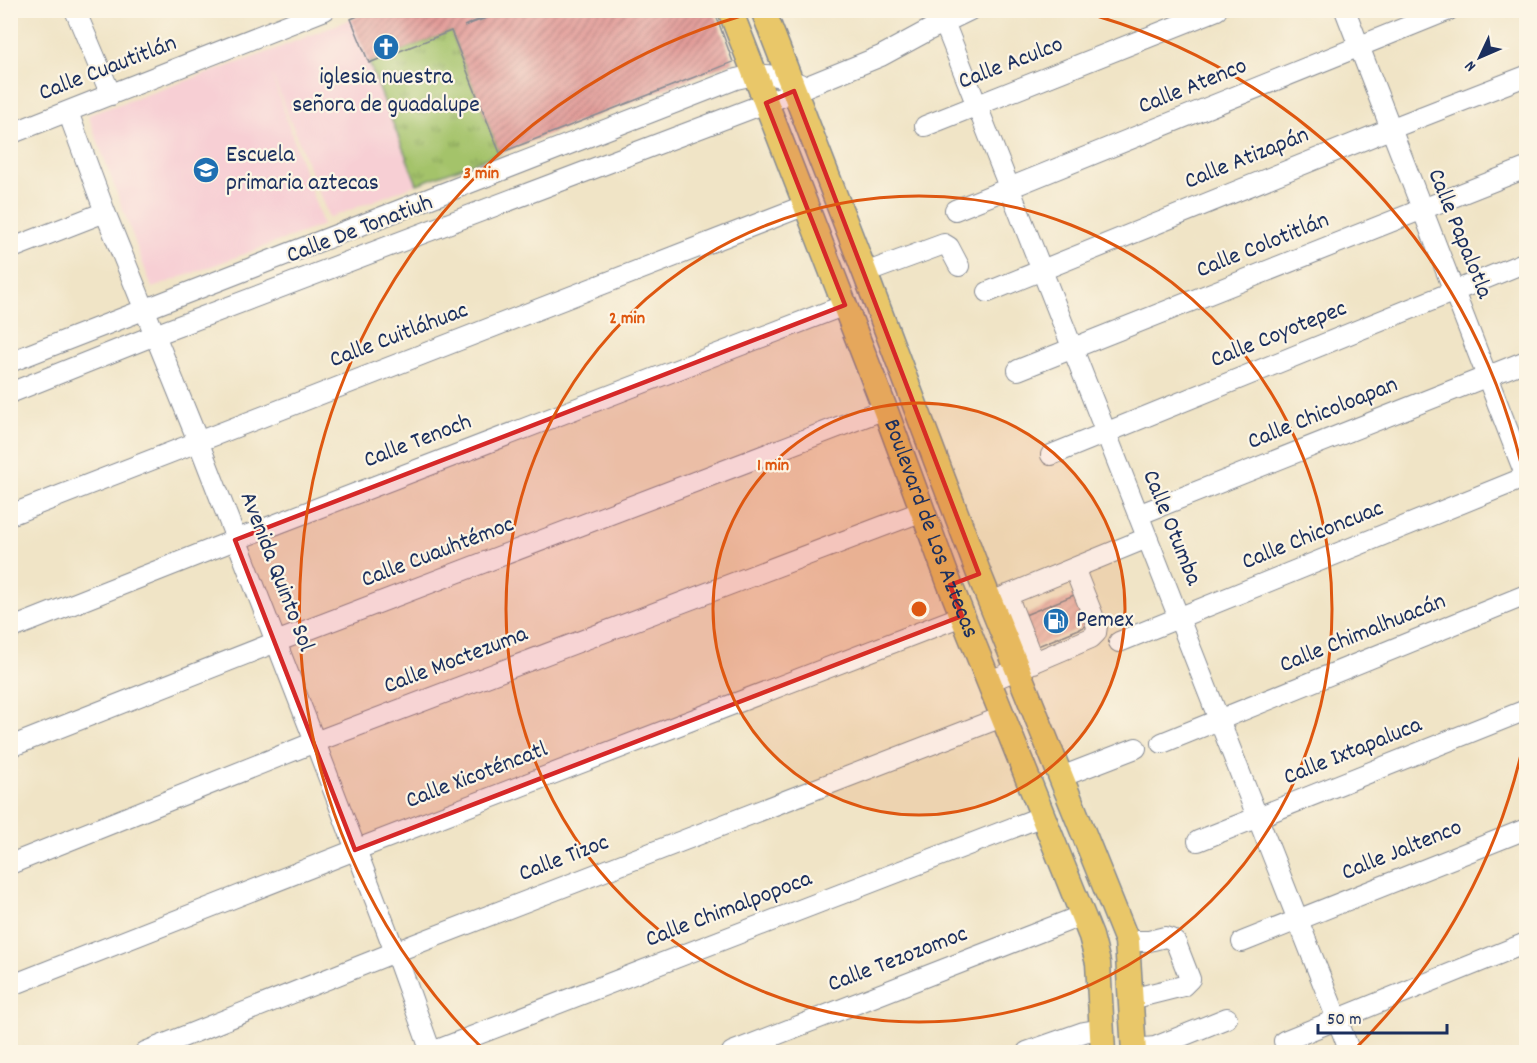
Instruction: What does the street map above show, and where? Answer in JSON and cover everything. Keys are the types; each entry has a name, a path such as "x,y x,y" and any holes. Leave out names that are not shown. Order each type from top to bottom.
{"main road":[{"name":"Boulevard de Los Aztecas","path":"730,10 885,409 962,616 1083,915 1098,963 1103,1053"},
{"name":"Boulevard de Los Aztecas","path":"763,10 797,85 865,273 979,574 1001,604 1026,666 1061,777 1127,941 1134,1051"},
{"path":"950,585 979,574"}],"street":[{"path":"75,10 111,95"},
{"name":"Calle Cuautitlán","path":"10,134 325,10"},
{"path":"797,85 881,56 970,10"},
{"name":"Calle Aculco","path":"925,126 1217,10"},
{"name":"Calle Papalotla","path":"1345,10 1526,477"},
{"name":"Calle Atenco","path":"955,210 1449,10"},
{"name":"Calle Otumba","path":"944,22 1350,1053"},
{"name":"Calle De Tonatiuh","path":"10,362 736,79 755,74 768,74 797,85"},
{"name":"Calle Atizapán","path":"988,292 1527,76"},
{"name":"Calle De Tonatiuh","path":"10,393 155,335 766,104 797,85"},
{"name":"Avenida Quinto Sol","path":"68,112 105,212 198,441 315,742 432,1053"},
{"name":"Calle Colotitlán","path":"1018,370 1527,168"},
{"name":"Calle Cuitláhuac","path":"10,515 806,205"},
{"path":"10,249 105,212"},
{"path":"865,273 944,244 949,247 959,266"},
{"name":"Calle Coyotepec","path":"1051,454 1527,262"},
{"name":"Calle Tenoch","path":"10,629 845,305"},
{"name":"Calle Chicoloapan","path":"1138,515 1527,361"},
{"name":"Calle Cuauhtémoc","path":"10,747 276,642 885,409"},
{"name":"Calle Chiconcuac","path":"1119,642 1526,477"},
{"name":"Calle Moctezuma","path":"10,864 315,742 923,511"},
{"path":"1001,604 1077,573 1147,538"},
{"path":"988,682 1091,638 1096,633 1097,626 1077,573"},
{"name":"Calle Chimalhuacán","path":"1162,743 1527,595"},
{"name":"Calle Xicoténcatl","path":"10,986 962,616"},
{"name":"Calle Ixtapaluca","path":"1198,841 1527,710"},
{"name":"Calle Tizoc","path":"146,1053 395,952 1002,717"},
{"path":"1061,777 1136,748"},
{"name":"Calle Chimalpopoca","path":"432,1053 1043,816"},
{"name":"Calle Jaltenco","path":"1242,942 1527,829"},
{"name":"Calle Tezozomoc","path":"732,1053 1083,915"},
{"path":"1127,941 1149,941 1166,937 1171,939 1176,943 1190,979 1183,986 1131,999"},
{"path":"1284,1041 1527,943"},
{"path":"1134,1051 1155,1047 1227,1018"},
{"path":"1027,1053 1084,1032 1102,1029"}],"highlighted area":[{"path":"794,91 979,574 950,585 962,616 355,850 235,540 845,305 766,103"}],"shaded area":[{"name":"Escuela primaria aztecas","path":"351,19 417,184 329,218 271,73 323,225 152,288 88,115 263,54"}],"green space":[{"path":"451,31 500,153 417,184 369,63"}],"building":[{"path":"371,10 501,10 464,26 509,10 714,10 733,62 500,153 451,31 369,63 351,19"},
{"name":"Pemex","path":"1079,593 1091,624 1033,648 1020,617"},
{"path":"1073,1045 1074,1052 1053,1052"}],"place":[{"name":"iglesia nuestra señora de guadalupe","path":"386,47"},
{"name":"Escuela primaria aztecas","path":"206,170"},
{"name":"Pemex","path":"1056,621"}]}
